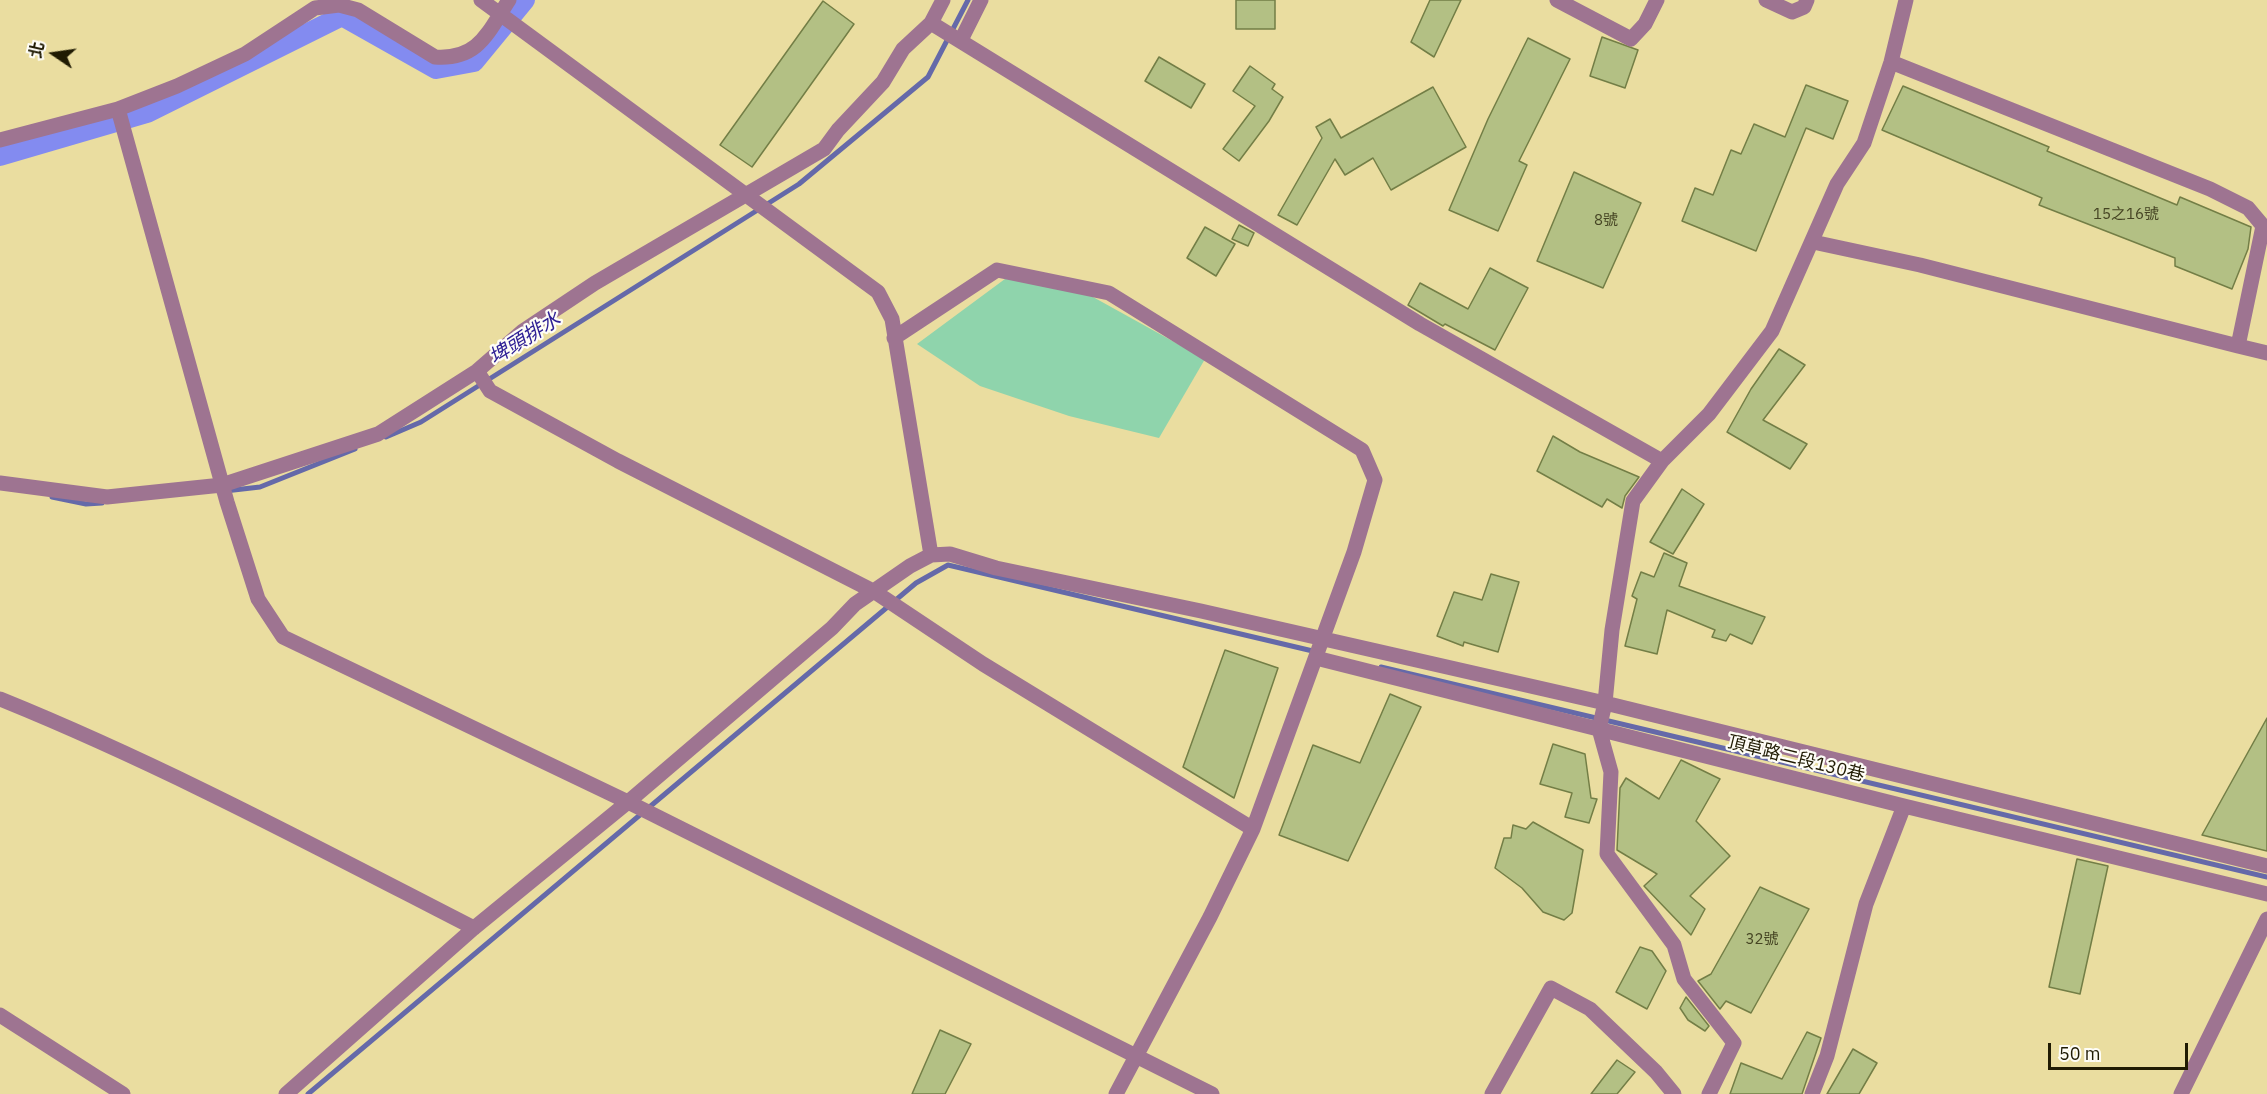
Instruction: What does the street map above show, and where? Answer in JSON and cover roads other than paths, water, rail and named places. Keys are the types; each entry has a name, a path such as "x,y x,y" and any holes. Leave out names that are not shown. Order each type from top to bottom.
{"street":[{"path":"481,0 878,292 892,319 931,555"},
{"path":"0,140 118,109 177,86 245,54 315,8 339,5 358,10 435,57 447,58 460,57 474,50 509,0"},
{"path":"0,483 107,497 222,485 378,434 477,371 523,331 586,289 824,149 838,129 882,82 903,49 931,23 943,0"},
{"path":"961,40 981,0"},
{"path":"1557,0 1631,39 1645,24 1658,0"},
{"path":"1766,0 1792,12 1804,7 1807,0"},
{"path":"1709,1094 1734,1043 1684,979 1674,945 1608,854 1611,772 1599,729 1605,703 1614,619 1633,501 1662,462 1709,414 1772,331 1837,184 1864,143 1891,62 1906,0"},
{"path":"931,23 1410,318 1662,462"},
{"path":"1891,62 2210,189 2248,208 2263,226 2238,346"},
{"path":"118,109 227,502 258,599 283,637 628,802 1212,1094"},
{"path":"1813,242 1920,265 2267,353"},
{"path":"894,338 997,270 1110,293 1362,450 1375,480 1354,552 1253,829 1210,917 1116,1094"},
{"path":"477,371 490,391 618,461 875,592 983,664 1253,829"},
{"path":"286,1094 474,928 628,802 832,628 855,604 910,566 931,555 950,554 996,568 1201,610 1319,649 1605,703 2267,866"},
{"name":"頂草路二段130巷","path":"1319,649 1599,729 2267,894"},
{"path":"0,699 76,730 208,792 474,928"},
{"path":"1812,1094 1827,1056 1866,904 1904,806"},
{"path":"2181,1094 2267,919"},
{"path":"1492,1094 1551,988 1590,1009 1656,1072 1674,1094"},
{"path":"0,1015 123,1094"}],"waterway":[{"path":"0,156 147,113 342,16 436,69 474,62 525,0"},
{"name":"埤頭排水","path":"386,437 421,422 799,184 928,77 968,0"},
{"name":"埤頭排水","path":"225,491 260,487 355,449"},
{"name":"埤頭排水","path":"52,497 86,504 102,503"},
{"path":"308,1094 916,583 948,565 1317,652"},
{"path":"1381,667 2267,877"}]}
